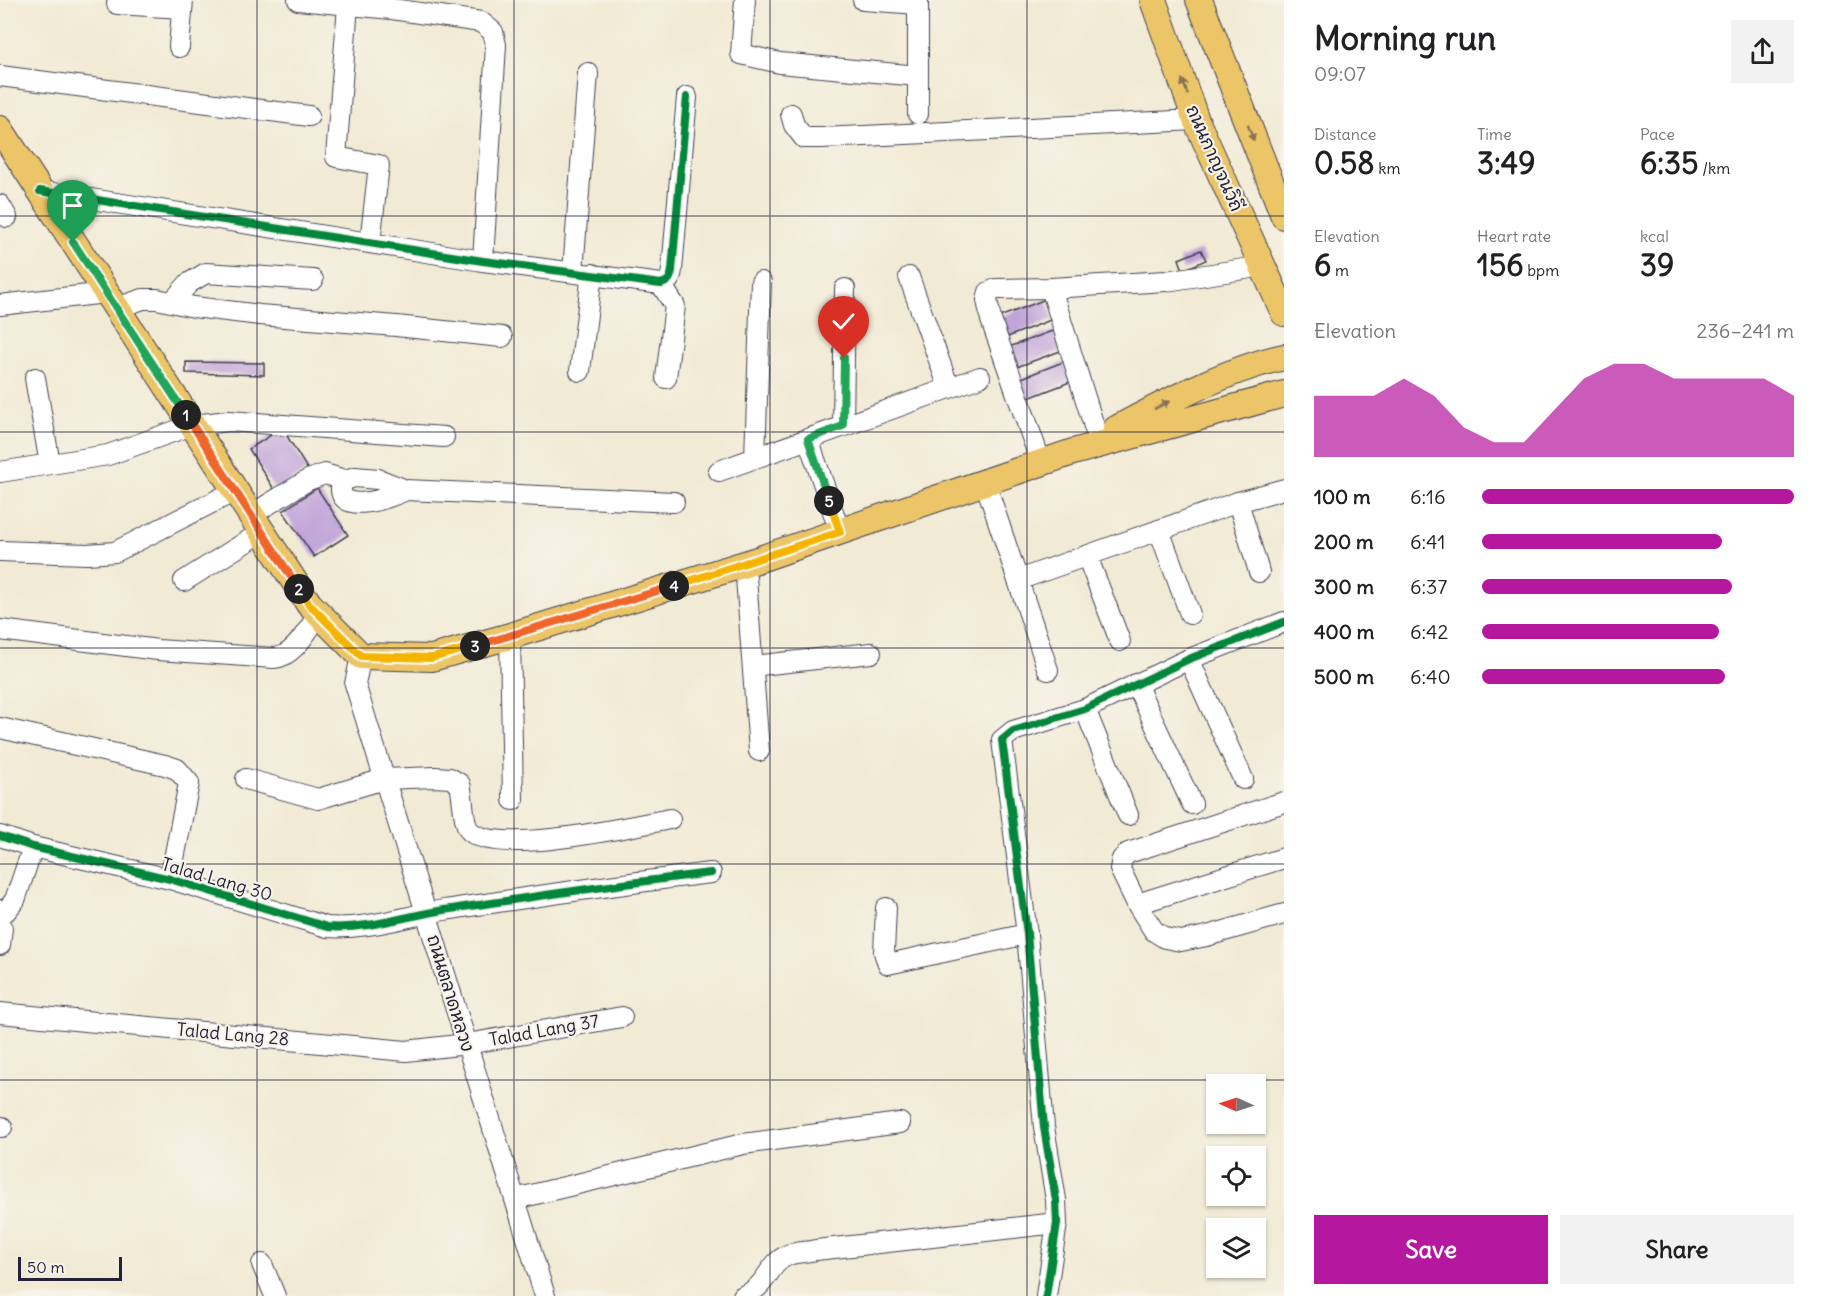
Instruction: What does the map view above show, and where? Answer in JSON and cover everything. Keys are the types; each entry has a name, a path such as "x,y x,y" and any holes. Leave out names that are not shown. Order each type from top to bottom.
{"main road":[{"name":"ถนนกาญจนวิถี","path":"1153,0 1196,120 1284,313"},
{"path":"1199,0 1284,216"},
{"path":"2,136 40,190 309,604 361,656 432,658 510,636 745,564 1073,452 1284,394"},
{"path":"1073,452 1166,402 1260,362 1284,357"}],"street":[{"path":"297,0 392,9 481,22 493,32 496,45 483,261"},
{"path":"745,0 741,54 780,63 918,76"},
{"path":"863,0 918,2 918,114"},
{"path":"117,4 182,4 179,47"},
{"path":"348,4 336,158 379,165 370,243"},
{"path":"580,371 588,73"},
{"path":"0,76 309,116"},
{"path":"40,190 483,261 661,284 671,278 687,97"},
{"path":"791,114 794,125 804,138 1196,120"},
{"path":"1041,463 991,321 987,300 989,292 996,289 1166,281 1264,266"},
{"path":"173,301 189,284 206,273 313,280"},
{"path":"909,277 949,388"},
{"path":"755,458 761,282"},
{"path":"661,284 675,306 666,378"},
{"path":"1051,288 1098,439"},
{"path":"843,426 845,289"},
{"path":"0,305 143,299 173,301 194,307 260,315 502,337"},
{"path":"719,471 980,377"},
{"path":"35,378 50,464"},
{"path":"0,472 115,453 192,425 246,422 444,437"},
{"path":"808,439 840,532"},
{"path":"184,581 314,477 325,474 345,480 342,482 341,492 345,500 350,503 386,498 406,490 674,502"},
{"path":"985,482 1048,670"},
{"path":"1018,580 1238,502 1284,489"},
{"path":"0,551 87,554 115,552 235,491"},
{"path":"1238,502 1259,572"},
{"path":"1159,530 1190,614"},
{"path":"1087,556 1120,641"},
{"path":"745,564 759,751"},
{"path":"0,630 158,650 274,658 287,654 319,614"},
{"path":"1046,1296 1057,1223 1056,1200 1043,1116 1027,934 1002,740 1014,731 1085,709 1189,659 1284,622"},
{"path":"510,636 513,800"},
{"path":"753,666 871,653"},
{"name":"ถนนตลาดหลวง","path":"361,656 354,684 545,1296"},
{"path":"1189,659 1243,779"},
{"path":"1136,684 1192,804"},
{"path":"1085,709 1128,815"},
{"path":"0,728 165,765 177,770 189,783 170,879"},
{"path":"246,779 318,799 384,779 435,777 456,780 460,784 467,827 471,832 490,839 506,841 557,838 670,819"},
{"path":"1284,802 1128,853 1122,859 1120,869 1137,904 1154,931 1165,938 1181,941 1207,936 1284,914"},
{"name":"Talad Lang 30","path":"0,836 33,847 170,879 327,927 347,929 426,913 608,885 711,873"},
{"path":"1,928 6,911 15,900 33,847"},
{"path":"1137,904 1284,858"},
{"path":"886,908 884,952 888,964 1027,934"},
{"name":"Talad Lang 28","path":"0,1013 406,1051 466,1044"},
{"name":"Talad Lang 37","path":"466,1044 622,1017"},
{"path":"515,1199 743,1144 900,1123"},
{"path":"743,1296 758,1289 775,1265 786,1255 1057,1223"},
{"path":"262,1264 275,1296"}],"building":[{"path":"1201,250 1206,260 1183,270 1179,259"},
{"path":"1046,299 1053,319 1005,338 997,318"},
{"path":"1055,330 1063,350 1014,368 1006,348"},
{"path":"1068,360 1075,380 1026,399 1019,379"},
{"path":"186,362 264,363 264,375 186,373"},
{"path":"282,428 308,470 275,491 249,449"},
{"path":"317,488 348,535 314,557 283,511"}],"cycle path":[{"path":"40,191 483,261 661,284 669,279 672,270 687,97"},
{"path":"1046,1296 1057,1223 1056,1200 1044,1127 1027,934 1002,740 1013,731 1085,709 1189,659 1284,622"},
{"path":"0,836 33,847 170,879 327,927 371,925 444,910 711,873"}],"route":[{"path":"73,242 309,604 361,656 432,658 745,564 840,532 808,439 843,426 844,358"}]}
